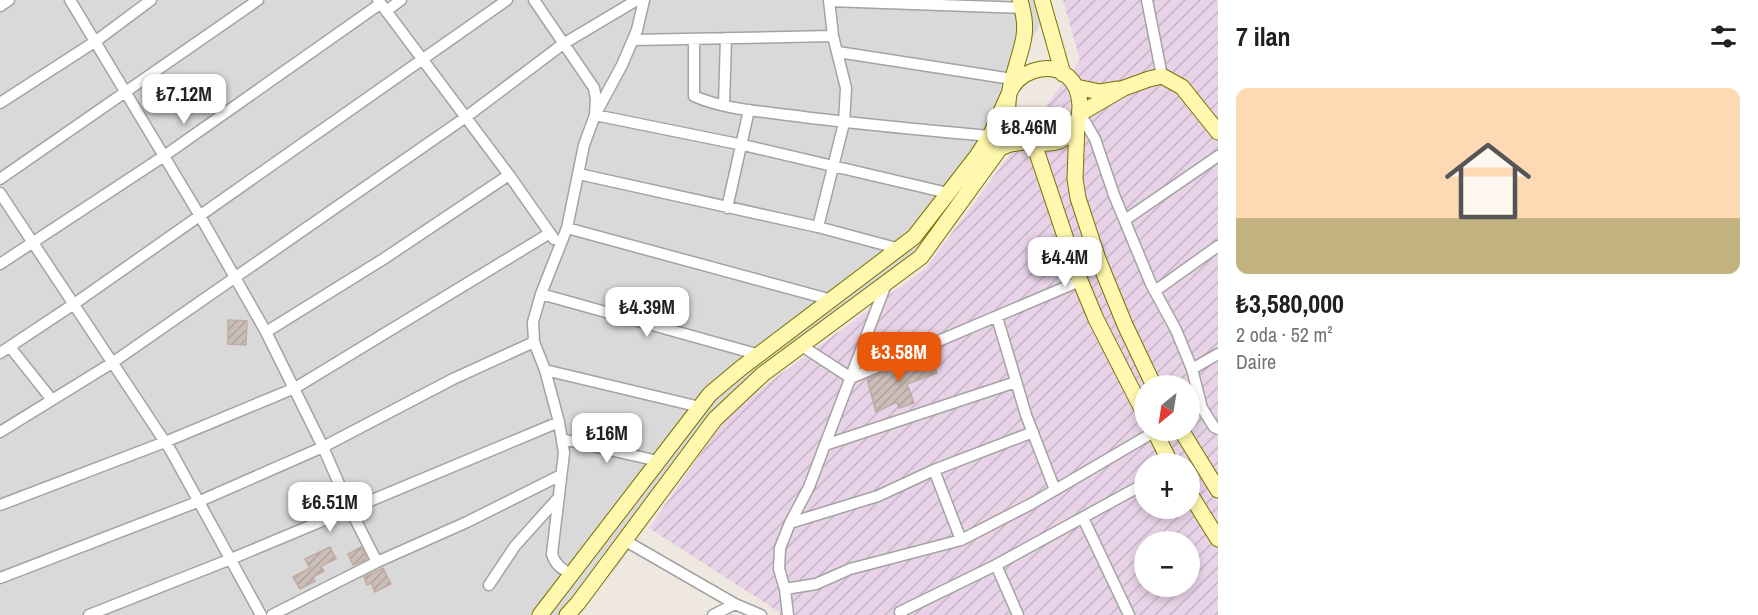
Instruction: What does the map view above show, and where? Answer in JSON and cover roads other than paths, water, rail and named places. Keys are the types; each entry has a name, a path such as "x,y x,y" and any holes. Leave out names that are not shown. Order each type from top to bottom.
{"main road":[{"path":"1042,0 1063,74"},
{"path":"1021,4 1025,21 1024,38 1008,96 1007,114 1020,135 1043,144 1056,142 1067,136 1079,117 1124,88"},
{"path":"540,615 710,394 914,237 990,136 1017,80 1027,73 1038,69 1050,69 1063,74 1076,87 1081,102 1075,179 1078,198 1098,259 1149,375"},
{"path":"1076,87 1100,92 1124,88 1162,76 1182,87 1218,131"},
{"path":"1032,141 1080,281 1096,319 1134,393"},
{"path":"567,615 715,419 763,374 921,257 1000,148 1032,141"},
{"path":"1188,441 1218,490"},
{"path":"1200,510 1218,539"}],"street":[{"path":"0,6 9,0"},
{"path":"70,0 200,216 266,332 377,562"},
{"path":"0,103 96,41 151,0"},
{"path":"0,179 258,0"},
{"path":"0,264 164,156 381,5 401,0"},
{"path":"0,353 74,304 507,0"},
{"path":"534,0 594,88 595,115"},
{"path":"0,432 112,363 466,117 563,44 637,0"},
{"path":"572,575 559,568 552,554 564,453 559,422 545,370 534,342 533,322 541,294 567,228 584,145 595,115 633,40 644,0"},
{"path":"818,227 844,123 846,88 833,36 829,0 1021,4"},
{"path":"1147,0 1162,76"},
{"path":"381,5 509,175 559,248"},
{"path":"633,40 833,36"},
{"path":"724,105 726,38"},
{"path":"694,39 694,96 704,100 749,110 844,123 990,136"},
{"path":"838,52 1012,79"},
{"path":"727,208 749,110"},
{"path":"595,115 742,145 948,194"},
{"path":"1079,117 1095,139 1125,220 1155,291 1176,330 1192,369 1202,408 1214,427 1218,429"},
{"path":"1125,220 1218,156"},
{"path":"579,174 818,227 900,249"},
{"path":"266,332 385,258 509,175"},
{"path":"0,193 165,442 200,501 261,615"},
{"path":"567,228 832,300"},
{"path":"0,505 165,442 295,388 550,233"},
{"path":"1155,291 1218,246"},
{"path":"851,378 1080,281"},
{"path":"788,615 785,588 779,569 780,548 809,487 886,284"},
{"path":"541,294 760,355"},
{"path":"997,317 1016,382 1055,490"},
{"path":"0,578 200,501 323,447 453,379 534,342"},
{"path":"802,346 851,378"},
{"path":"10,347 52,400"},
{"path":"1192,369 1218,354"},
{"path":"545,370 700,407"},
{"path":"825,446 1016,382"},
{"path":"89,615 113,611 231,559 559,422"},
{"path":"790,523 878,496 934,470 1033,432"},
{"path":"562,439 658,461"},
{"path":"785,588 816,584 850,569 961,540 1055,490 1137,441"},
{"path":"934,470 961,540"},
{"path":"272,615 377,562 467,522 561,476"},
{"path":"898,614 996,565 1134,490"},
{"path":"489,585 515,546 559,496"},
{"path":"1083,518 1129,615"},
{"path":"624,540 735,604 761,615"},
{"path":"996,565 1018,615"},
{"path":"713,615 735,604"}]}
